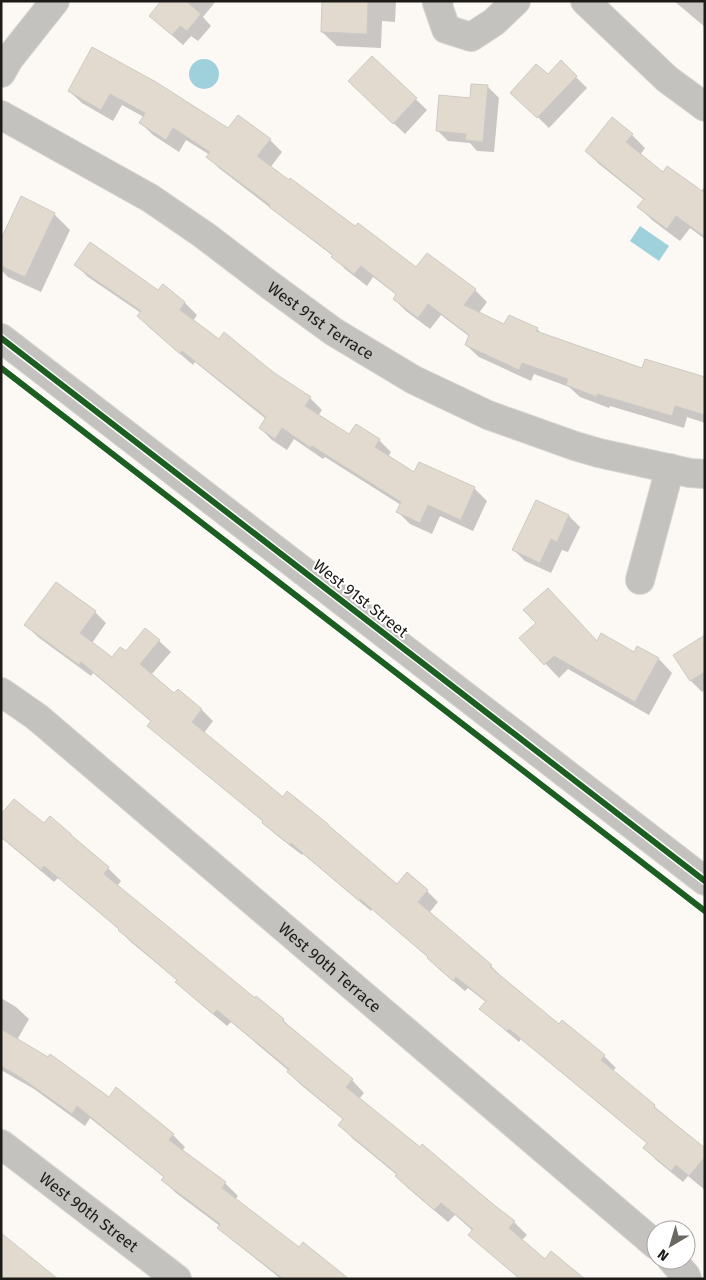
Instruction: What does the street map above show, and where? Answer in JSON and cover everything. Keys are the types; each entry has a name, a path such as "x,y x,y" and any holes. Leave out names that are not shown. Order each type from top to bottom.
{"street":[{"path":"1,73 9,58 55,1"},
{"path":"439,1 437,3 446,30 470,37 494,22 516,1"},
{"path":"585,1 667,79 705,107"},
{"name":"West 91st Terrace","path":"1,115 150,198 204,235 334,332 414,380 488,415 575,446 599,453 705,474"},
{"name":"West 91st Street","path":"1,338 705,881"},
{"path":"640,580 670,468"},
{"name":"West 90th Terrace","path":"1,692 38,717 646,1236"},
{"name":"West 90th Street","path":"1,1144 177,1279"}],"water":[{"path":"204,59 214,64 219,74 214,84 204,89 194,84 189,74 194,64"},
{"path":"640,226 669,246 659,261 630,241"}],"building":[{"path":"161,1 186,1 201,14 187,31 180,26 172,35 149,16"},
{"path":"322,1 368,1 367,34 321,32"},
{"path":"92,47 156,82 228,128 238,115 271,139 257,156 289,180 290,178 355,226 358,223 416,267 427,253 476,289 464,305 504,324 509,315 538,328 536,331 642,368 645,359 705,377 705,415 675,406 672,416 597,394 597,397 566,385 568,379 522,363 519,370 465,345 469,335 428,304 418,318 393,299 396,294 361,266 354,274 331,257 333,255 269,207 270,205 206,157 210,152 173,128 166,140 139,123 145,113 110,94 101,110 68,91"},
{"path":"372,56 417,98 393,124 348,81"},
{"path":"561,60 577,76 537,118 510,93 536,64 548,74"},
{"path":"471,84 488,85 483,142 465,140 466,134 436,131 439,95 470,98"},
{"path":"612,117 633,134 626,142 663,172 667,166 705,193 705,237 676,216 667,229 637,207 644,199 585,151"},
{"path":"21,196 55,213 25,277 1,266 1,239"},
{"path":"90,242 158,290 163,284 185,302 180,310 219,339 224,332 273,372 311,397 305,406 349,434 356,424 380,439 375,447 414,472 419,462 475,487 461,520 428,505 420,523 396,512 401,502 312,446 311,448 282,428 275,439 259,428 266,417 182,351 180,354 137,316 141,311 74,265"},
{"path":"536,500 569,515 557,542 551,539 540,563 512,550"},
{"path":"56,582 96,611 80,633 112,657 120,647 126,651 145,628 160,640 140,664 174,693 178,689 202,709 192,722 283,797 287,791 397,884 407,872 428,890 418,902 492,965 490,967 559,1024 562,1020 605,1055 601,1060 655,1105 654,1107 705,1148 705,1157 689,1176 676,1165 671,1171 643,1148 647,1143 509,1029 507,1031 479,1009 486,1001 456,977 453,981 360,899 359,901 291,843 290,845 262,823 263,821 147,726 151,721 81,662 79,665 24,625"},
{"path":"548,588 597,641 601,633 634,652 637,646 659,658 635,702 554,656 544,665 519,638 536,623 523,610"},
{"path":"705,635 705,672 690,681 673,655"},
{"path":"14,799 44,823 50,816 71,834 109,867 104,874 255,998 256,996 284,1019 283,1021 353,1079 346,1087 420,1147 422,1144 515,1221 509,1228 545,1259 551,1251 585,1279 520,1279 468,1235 473,1229 441,1203 434,1210 395,1176 397,1174 338,1125 343,1119 287,1072 289,1069 217,1010 213,1014 175,982 177,980 119,929 44,866 41,870 1,837 1,814"},
{"path":"1,1029 48,1057 50,1054 109,1097 116,1087 174,1134 169,1140 226,1182 222,1188 299,1247 303,1242 349,1279 283,1279 217,1228 220,1224 161,1180 164,1177 77,1106 72,1114 20,1077 1,1066"},
{"path":"1,1233 58,1279 1,1279"}],"cycle path":[{"path":"1,338 705,881"},
{"path":"1,368 705,911"}]}
